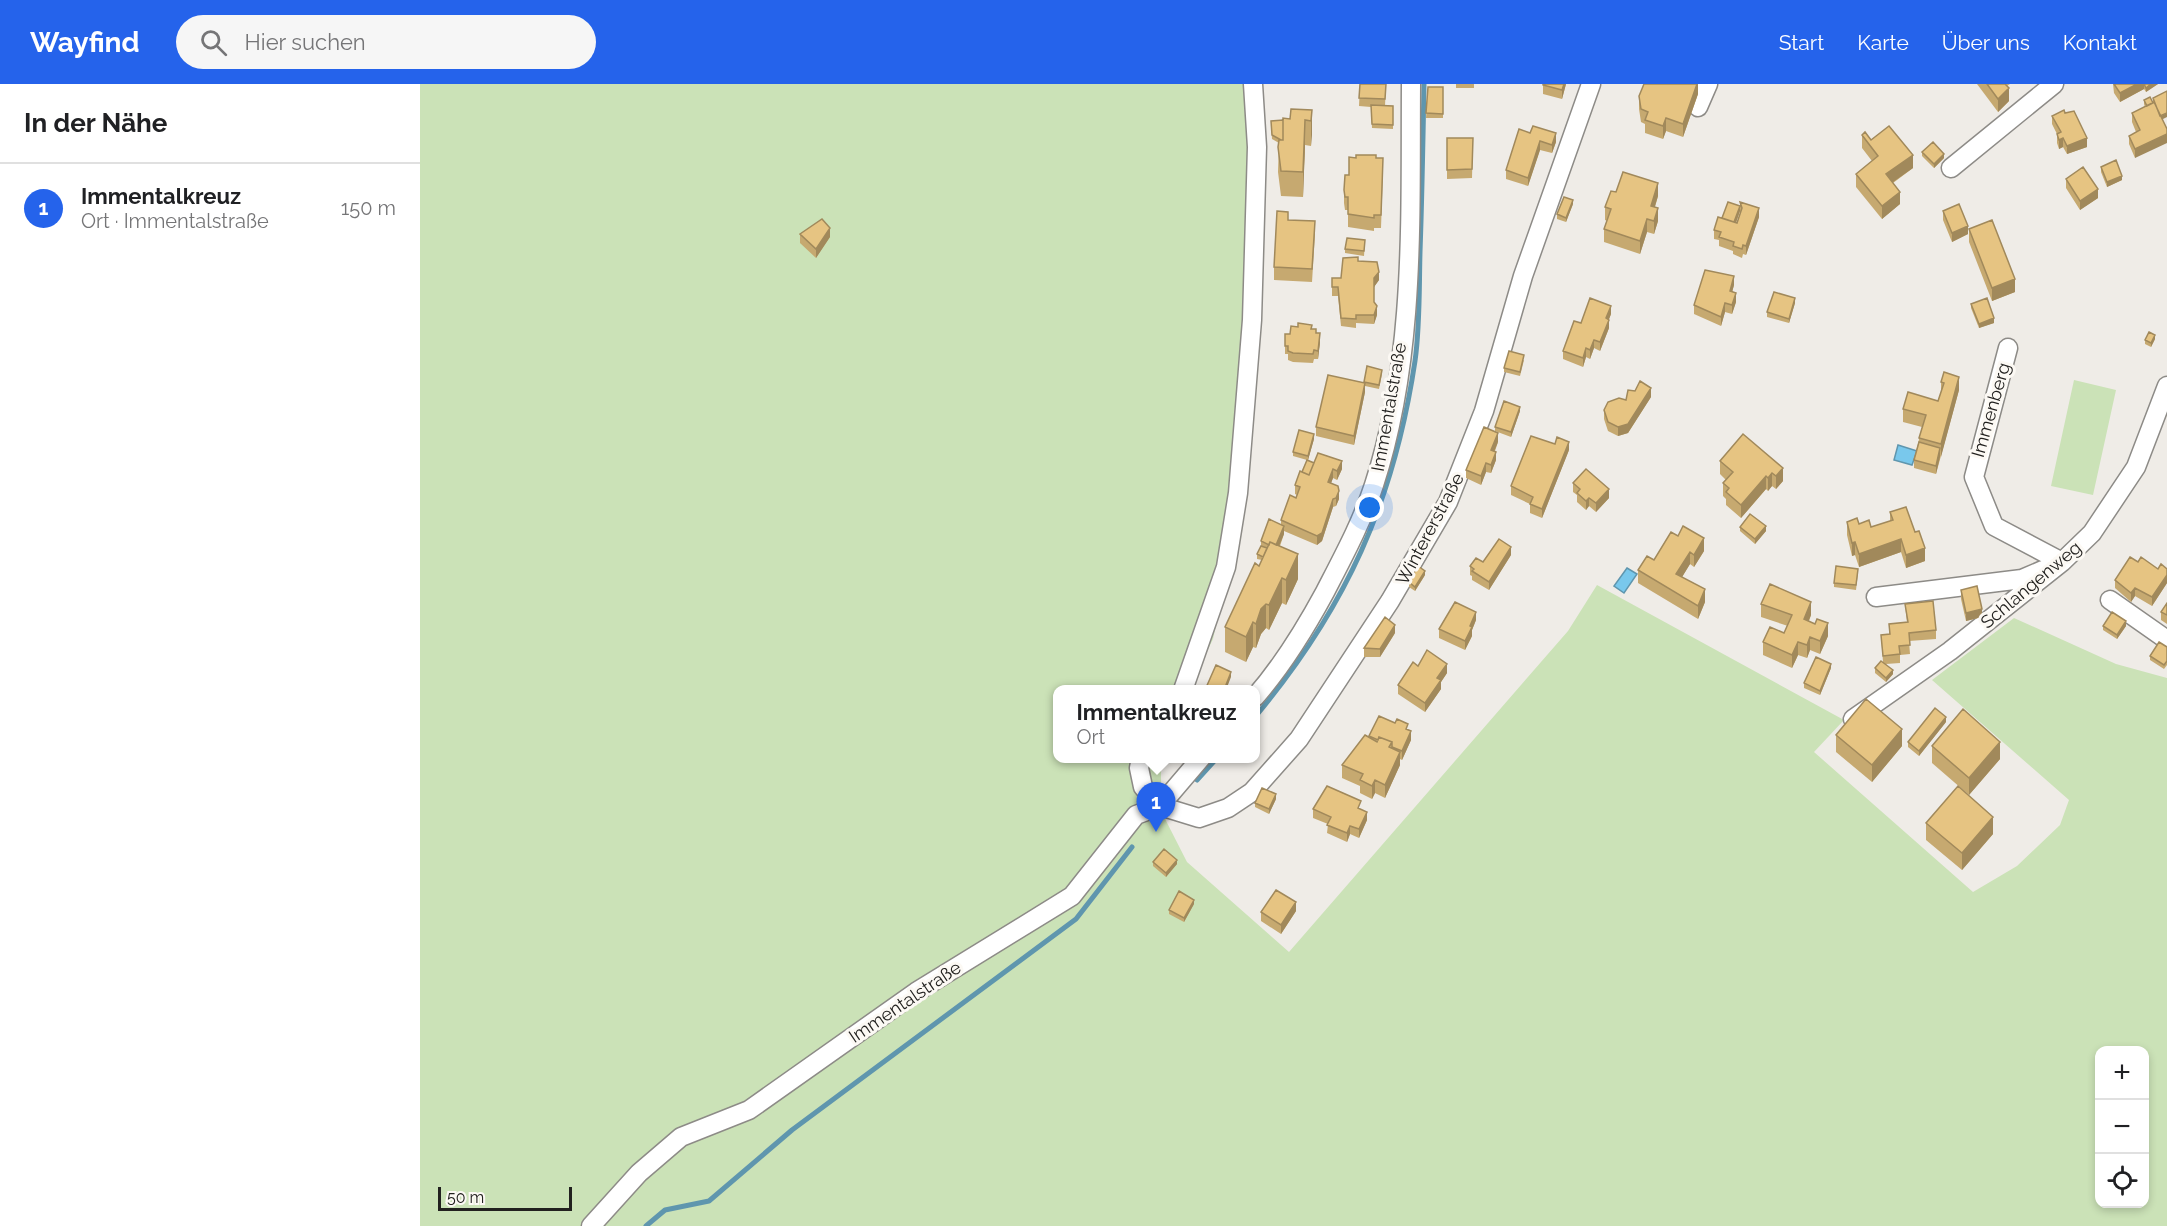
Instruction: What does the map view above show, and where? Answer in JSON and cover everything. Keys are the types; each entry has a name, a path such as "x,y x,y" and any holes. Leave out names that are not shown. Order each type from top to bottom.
{"street":[{"path":"1185,685 1226,567 1238,493 1252,320 1257,147 1253,84"},
{"name":"Immentalstraße","path":"1260,691 1276,673 1316,607 1349,547 1374,485 1390,418 1400,357 1409,248 1411,84"},
{"name":"Wintererstraße","path":"1160,806 1199,818 1228,808 1252,792 1299,739 1390,601 1448,502 1465,464 1488,400 1523,276 1591,84"},
{"path":"1698,106 1708,84"},
{"path":"1951,168 2054,84"},
{"name":"Immenberg","path":"2008,348 1974,477 1994,526 2062,562"},
{"name":"Schlangenweg","path":"1844,729 1858,715 1950,651 2062,562 2092,533 2136,467 2167,386"},
{"path":"1876,597 2022,579 2062,562"},
{"path":"2110,600 2167,640"},
{"path":"1140,763 1143,786 1160,806"},
{"name":"Immentalstraße","path":"591,1226 639,1173 681,1137 749,1110 916,992 1072,896 1136,815 1160,806 1198,763"}],"green space":[{"path":"420,84 1255,84 1246,493 1213,639 1191,685 1053,685 1053,763 1161,763 1161,811 1187,862 1289,952 1568,631 1597,585 1844,720 1814,752 1973,892 2017,866 2060,825 2069,800 1932,680 2014,618 2116,664 2167,678 2167,1226 420,1226"},
{"path":"2074,380 2116,390 2093,495 2051,486"}],"water":[{"path":"1898,445 1917,451 1912,465 1894,460"},
{"path":"1627,568 1637,574 1624,593 1614,586"}],"building":[{"path":"1360,84 1386,84 1385,99 1359,98"},
{"path":"1543,84 1564,84 1562,90"},
{"path":"1644,84 1697,84 1683,124 1666,118 1663,126 1645,120 1648,112 1641,109 1639,96"},
{"path":"1987,84 2005,84 2009,88 1998,99"},
{"path":"2114,84 2137,84 2120,93"},
{"path":"1428,87 1443,87 1443,114 1426,113"},
{"path":"2167,91 2167,113 2160,116 2153,98"},
{"path":"2150,97 2153,103 2147,106 2144,100"},
{"path":"2154,102 2167,129 2167,134 2135,149 2129,136 2140,130 2132,113"},
{"path":"1371,105 1393,106 1393,125 1372,124"},
{"path":"1291,109 1312,110 1311,121 1305,120 1303,172 1281,171 1279,140 1283,140 1283,118 1290,119"},
{"path":"2064,110 2065,113 2074,111 2087,138 2067,146 2063,138 2059,140 2057,134 2061,132 2052,116"},
{"path":"1283,120 1283,140 1281,140 1272,135 1271,121"},
{"path":"1533,126 1556,133 1552,145 1540,141 1528,178 1506,170 1519,129 1530,133"},
{"path":"1889,126 1913,155 1886,174 1900,192 1882,206 1856,174 1878,156 1862,135 1865,132 1871,140"},
{"path":"1447,138 1473,138 1472,169 1447,170"},
{"path":"1933,142 1944,154 1934,164 1922,152"},
{"path":"1356,155 1376,155 1376,158 1383,158 1381,215 1374,215 1374,218 1348,214 1348,197 1345,197 1344,190 1345,175 1349,175 1349,157 1356,158"},
{"path":"2116,160 2122,176 2107,182 2101,167"},
{"path":"2083,167 2098,189 2080,201 2066,179"},
{"path":"1623,172 1658,183 1651,206 1658,208 1654,221 1647,219 1640,241 1604,229 1611,209 1605,207 1611,191 1616,192"},
{"path":"1564,197 1573,200 1566,218 1557,214"},
{"path":"1728,202 1740,206 1734,222 1722,218"},
{"path":"1740,202 1759,208 1746,246 1743,245 1742,249 1733,246 1734,242 1719,237 1721,232 1714,230 1718,217 1737,223 1742,208"},
{"path":"1959,204 1968,226 1952,233 1943,211"},
{"path":"1277,211 1288,212 1288,220 1315,221 1312,269 1274,267"},
{"path":"822,219 830,228 816,249 800,234"},
{"path":"1992,220 2015,279 1992,288 1969,229"},
{"path":"1347,238 1365,240 1364,251 1345,249"},
{"path":"1358,257 1358,261 1377,262 1379,272 1374,278 1374,302 1377,306 1374,315 1356,315 1356,319 1341,318 1338,287 1332,287 1332,278 1341,278 1343,258"},
{"path":"1705,270 1734,276 1730,291 1736,293 1732,305 1725,303 1721,317 1694,305"},
{"path":"1774,292 1795,298 1789,319 1767,312"},
{"path":"1590,298 1611,306 1606,318 1609,320 1600,342 1594,340 1590,350 1586,348 1583,358 1563,351 1574,321 1581,323"},
{"path":"1987,298 1994,318 1979,324 1971,304"},
{"path":"1298,323 1312,325 1311,329 1316,329 1316,333 1320,333 1318,351 1314,350 1313,354 1293,353 1288,351 1288,346 1285,346 1285,334 1290,334 1291,326 1298,327"},
{"path":"2149,332 2155,335 2151,343 2145,340"},
{"path":"1509,351 1524,355 1520,372 1504,368"},
{"path":"1367,366 1382,370 1379,385 1364,382"},
{"path":"1944,372 1959,377 1941,444 1919,438 1926,415 1903,409 1908,392 1938,401 1944,383 1941,382"},
{"path":"1328,375 1365,383 1354,436 1316,427"},
{"path":"1640,381 1651,388 1628,424 1618,427 1608,422 1604,410 1608,402 1619,398 1626,400 1628,390 1635,391"},
{"path":"1504,401 1520,407 1511,432 1495,427"},
{"path":"1484,427 1498,433 1491,450 1496,452 1491,465 1486,463 1481,476 1466,470"},
{"path":"1299,430 1314,434 1308,456 1293,452"},
{"path":"1743,434 1783,468 1776,476 1772,473 1768,478 1766,476 1741,505 1726,492 1729,488 1723,483 1733,472 1720,461"},
{"path":"1531,436 1555,444 1557,437 1569,442 1542,509 1530,504 1533,497 1511,486"},
{"path":"1919,442 1940,448 1936,466 1914,460"},
{"path":"1318,453 1342,461 1337,471 1333,469 1328,482 1338,486 1339,491 1333,499 1322,533 1317,536 1281,520 1290,495 1296,498 1300,487 1295,485 1300,471 1309,475"},
{"path":"1307,460 1314,463 1309,475 1302,472"},
{"path":"1586,469 1609,489 1596,503 1589,498 1586,501 1577,493 1580,489 1573,483"},
{"path":"1906,507 1915,532 1919,531 1925,548 1906,555 1901,539 1859,554 1855,542 1852,543 1847,522 1857,518 1859,524 1869,520 1871,527 1893,520 1890,512"},
{"path":"1750,514 1766,526 1755,539 1740,527"},
{"path":"1269,519 1284,526 1276,545 1270,542 1269,545 1261,541"},
{"path":"1683,526 1704,538 1694,555 1690,552 1676,574 1705,589 1698,606 1638,570 1647,556 1654,560 1671,532 1678,536"},
{"path":"1499,539 1511,547 1489,582 1472,571 1474,569 1470,566 1476,558 1483,562"},
{"path":"1270,542 1298,554 1286,580 1282,578 1269,605 1266,604 1261,609 1256,624 1253,622 1246,637 1225,627 1255,563 1259,566"},
{"path":"1261,546 1267,548 1263,557 1257,554"},
{"path":"2130,557 2138,562 2141,557 2158,569 2161,564 2167,569 2167,575 2152,597 2135,588 2131,593 2115,580"},
{"path":"1418,566 1425,571 1415,587 1409,582"},
{"path":"1836,566 1858,569 1856,585 1834,583"},
{"path":"1770,584 1811,602 1804,619 1815,624 1817,619 1828,623 1820,641 1810,637 1807,645 1798,642 1792,655 1763,642 1770,627 1784,633 1792,615 1761,604"},
{"path":"1977,586 1982,609 1966,613 1961,590"},
{"path":"1933,601 1936,630 1909,633 1910,645 1899,646 1900,654 1883,656 1881,635 1890,634 1889,624 1908,622 1905,604"},
{"path":"1455,602 1476,612 1465,641 1439,629"},
{"path":"2167,603 2167,615 2161,612"},
{"path":"2112,612 2126,621 2117,635 2103,626"},
{"path":"1385,617 1395,625 1380,649 1364,648"},
{"path":"2159,642 2167,647 2167,661 2164,665 2150,656"},
{"path":"1427,650 1447,664 1437,678 1441,680 1425,703 1398,685 1413,662 1418,666"},
{"path":"1816,657 1831,664 1820,691 1804,683"},
{"path":"1881,661 1893,670 1886,678 1875,668"},
{"path":"1216,665 1231,672 1226,685 1207,685"},
{"path":"1866,699 1902,729 1872,765 1836,735"},
{"path":"1935,708 1946,717 1919,751 1908,742"},
{"path":"1963,709 2000,742 1969,778 1932,746"},
{"path":"1379,716 1395,723 1397,719 1408,724 1406,729 1411,731 1402,751 1392,747 1392,742 1369,736"},
{"path":"1365,735 1377,742 1379,737 1392,742 1389,747 1400,752 1385,785 1375,780 1372,786 1360,780 1363,774 1342,765"},
{"path":"1327,786 1361,801 1358,808 1367,812 1359,829 1350,826 1347,833 1327,825 1331,817 1313,809"},
{"path":"1958,786 1993,817 1962,853 1926,823"},
{"path":"1262,788 1276,794 1269,809 1255,803"},
{"path":"1164,849 1177,860 1166,873 1153,862"},
{"path":"1276,890 1296,902 1281,925 1261,912"},
{"path":"1179,891 1194,900 1184,918 1169,910"}],"waterway":[{"path":"1260,711 1287,676 1340,594 1379,507 1394,461 1406,412 1418,334 1424,84"},
{"path":"1197,780 1212,763"},
{"path":"646,1226 665,1210 709,1201 792,1130 1076,919 1132,847"}],"place":[{"name":"Immentalkreuz","path":"1156,832"}]}
